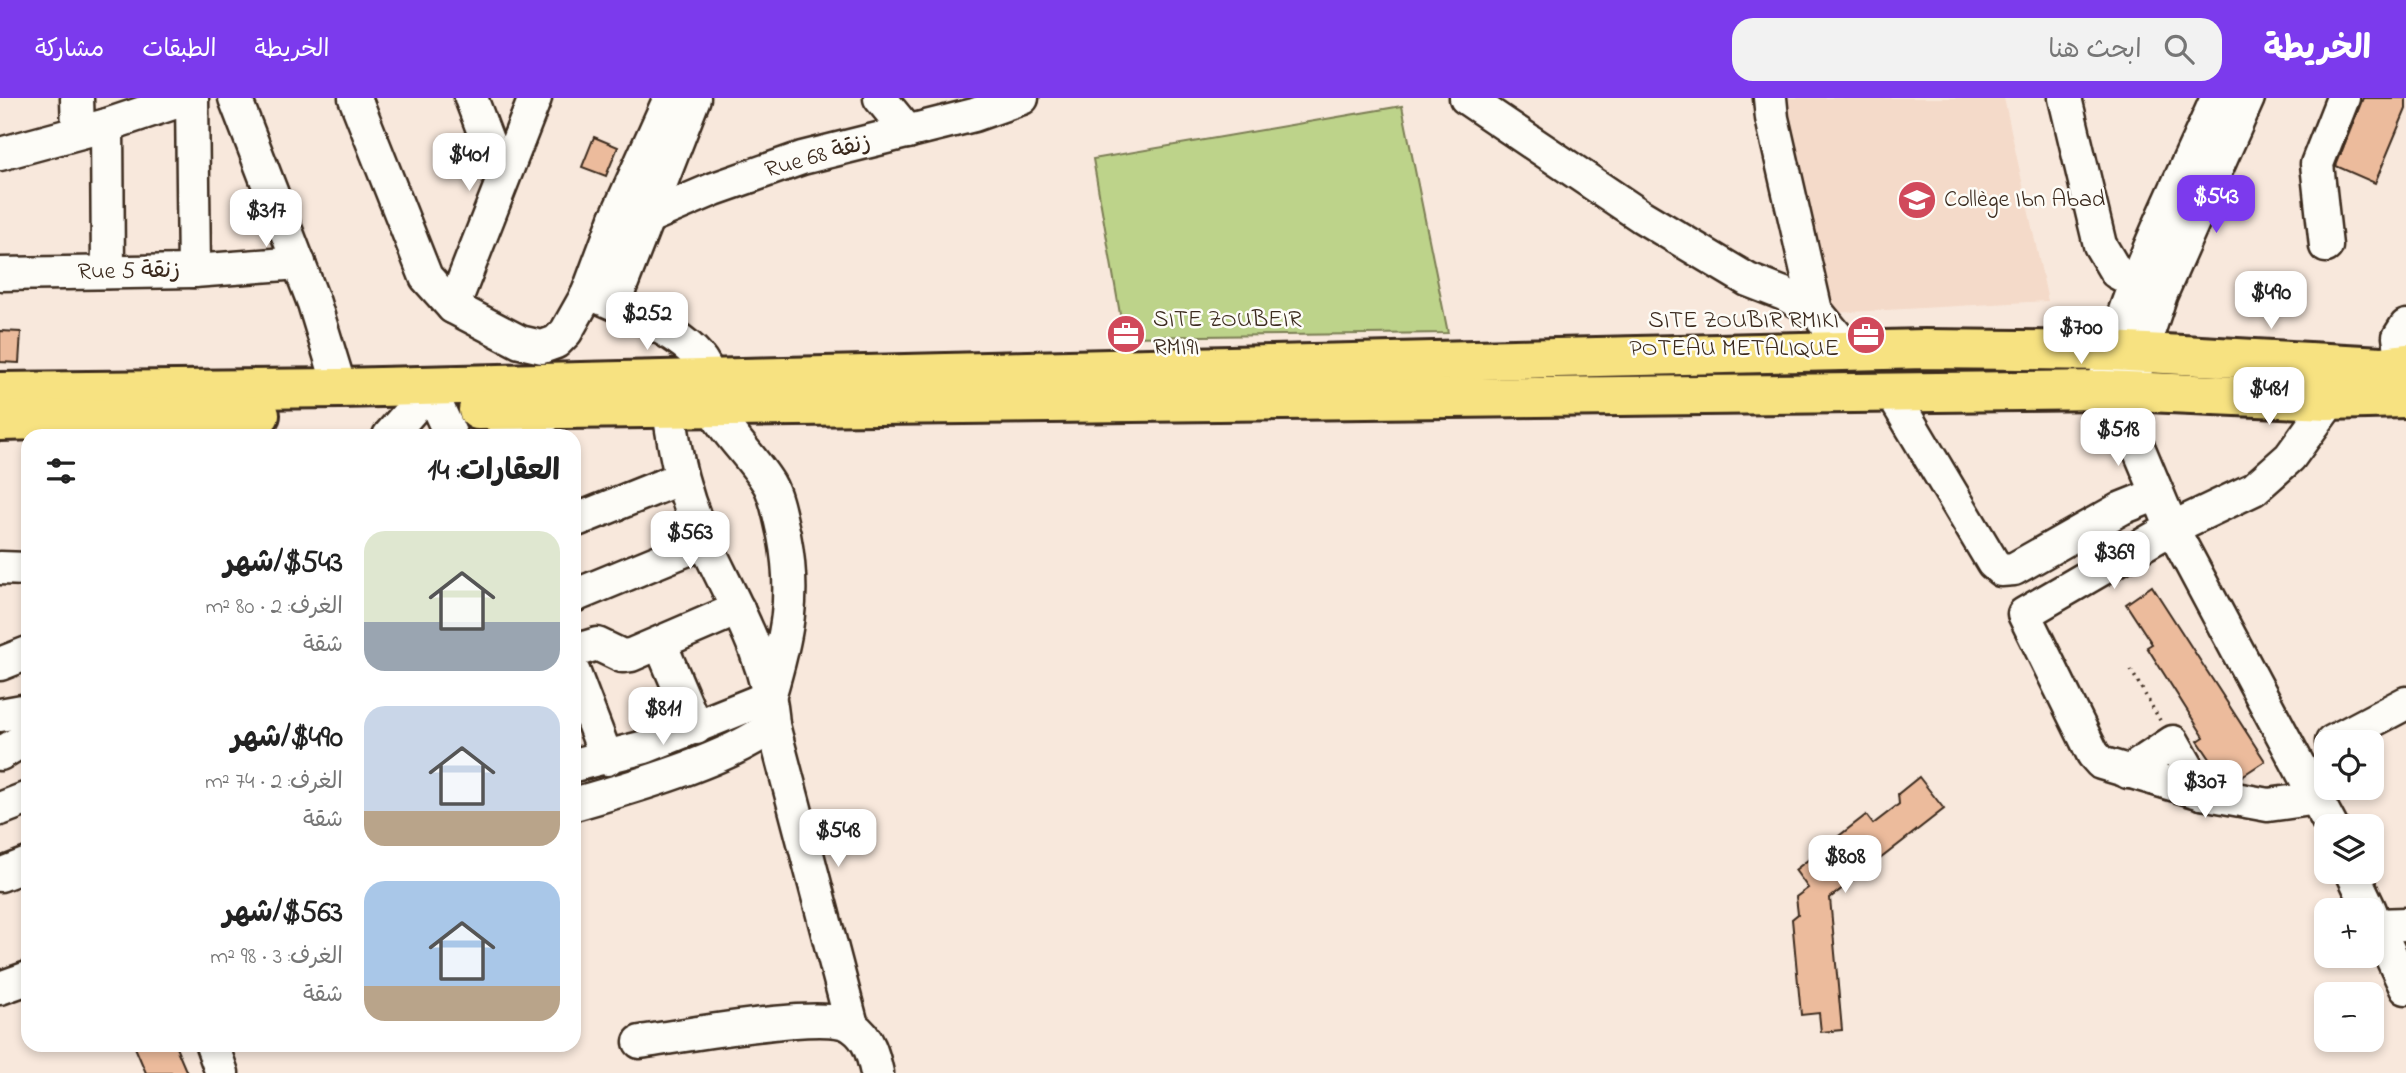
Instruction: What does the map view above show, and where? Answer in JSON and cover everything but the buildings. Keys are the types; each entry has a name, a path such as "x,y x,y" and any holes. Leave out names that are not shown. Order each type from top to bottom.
{"main road":[{"path":"0,421 47,428 430,420 555,410 669,410 711,394 1849,351 2125,352 2329,382"},
{"path":"0,392 340,388 711,394 1891,393 2120,401 2405,375"}],"street":[{"path":"77,98 93,128 108,272"},
{"path":"0,154 190,98 194,271"},
{"path":"235,98 299,263 340,388"},
{"path":"355,98 426,277 453,307 520,342 542,347 556,342 601,298 631,218 670,98"},
{"path":"471,98 502,180"},
{"path":"453,307 535,98"},
{"path":"631,218 694,98"},
{"path":"880,98 908,132"},
{"name":"Rue 68 زنقة","path":"631,218 802,158 974,115 1022,98"},
{"path":"1466,98 1641,216 1748,280 1784,294 1816,312 1849,351"},
{"path":"1770,98 1816,312"},
{"path":"2065,98 2100,245 2116,272 2137,284"},
{"path":"2217,98 2137,284 2120,401 2172,528 2314,791"},
{"path":"2125,352 2161,294 2248,98"},
{"path":"2326,246 2318,163 2343,98"},
{"name":"Rue 5 زنقة","path":"0,274 194,271 299,263"},
{"path":"581,802 655,778 760,736 771,711 791,607 791,571 781,519 771,486 711,394 704,363 690,348 601,298"},
{"path":"2405,375 2399,337 2406,326"},
{"path":"2314,799 2268,805 2202,793 2101,763 2093,754 2024,614 2172,528 2254,489 2290,457 2329,382"},
{"path":"1891,393 1993,563 2001,570 2014,569 2122,508 2157,494"},
{"path":"522,429 535,424 555,410"},
{"path":"669,410 681,478 705,542 738,609 761,665 852,1025 872,1048 877,1073"},
{"path":"430,420 480,429"},
{"path":"581,519 681,478"},
{"path":"581,593 705,542"},
{"path":"581,649 597,644 622,656 631,655 738,609"},
{"path":"660,643 696,728"},
{"path":"0,664 21,656"},
{"path":"581,691 607,759"},
{"path":"2355,730 2406,703"},
{"path":"0,715 21,711"},
{"path":"581,764 607,759 696,728 771,711"},
{"path":"0,754 21,741"},
{"path":"2128,772 2173,742 2202,793"},
{"path":"645,747 655,778"},
{"path":"2297,760 2314,751"},
{"path":"0,809 21,801"},
{"path":"0,875 21,867"},
{"path":"2384,926 2406,988"},
{"path":"0,988 21,980"},
{"path":"639,1042 813,1019 852,1025"},
{"path":"214,1052 222,1073"}],"path":[{"path":"2131,670 2173,742"}],"shaded area":[{"name":"Collège Ibn Abad","path":"1786,98 2004,98 2048,301 1833,313"}],"green space":[{"path":"1402,106 1448,333 1124,337 1093,159"}],"place":[{"name":"Collège Ibn Abad","path":"1917,200"},
{"name":"SITE ZOUBEIR RMI9I","path":"1126,334"},
{"name":"SITE ZOUBIR RMIKI POTEAU METALIQUE","path":"1866,335"}]}
